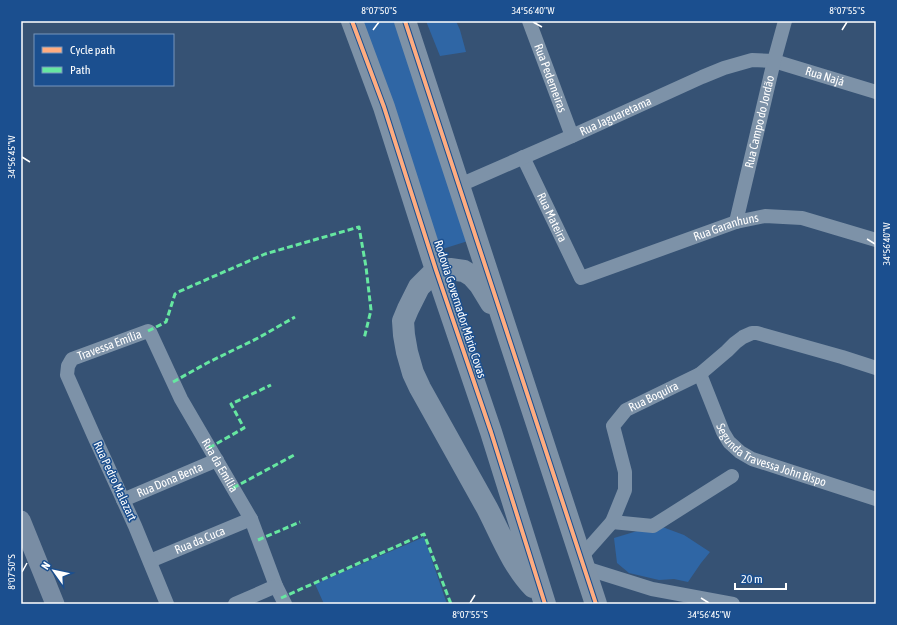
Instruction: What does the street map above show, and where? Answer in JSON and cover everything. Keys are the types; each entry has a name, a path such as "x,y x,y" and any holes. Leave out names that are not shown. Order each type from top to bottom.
{"highway":[{"name":"Rodovia Governador Mário Covas","path":"352,21 384,107 491,432 545,602"},
{"path":"406,21 596,604"},
{"path":"477,239 474,248 466,256 458,260 448,261 439,259 434,262 419,287 403,321 404,335 413,373 420,388 488,510 508,550 526,580 545,602"},
{"path":"434,262 472,276 485,292 505,328"}],"street":[{"name":"Rua Pederneiras","path":"528,21 572,136"},
{"name":"Rua Campo do Jordão","path":"736,222 774,61 785,21"},
{"name":"Rua Jaguaretama","path":"460,185 724,68 752,60 774,61"},
{"name":"Rua Najá","path":"774,61 876,92"},
{"name":"Rua Mateira","path":"523,157 581,278"},
{"name":"Rua Garanhuns","path":"581,278 736,222 765,216 802,218 876,240"},
{"name":"Travessa Emília","path":"72,359 148,331"},
{"name":"Rua da Emília","path":"148,331 150,332 181,399 251,520 276,586 285,604"},
{"name":"Rua Boquira","path":"612,522 625,490 625,472 613,426 626,410 700,374 727,351 734,342 743,337 757,333 876,368"},
{"name":"Rua Pedro Malazart","path":"72,359 68,366 67,375 135,526 167,604"},
{"name":"Segunda Travessa John Bispo","path":"700,374 723,432 729,442 740,452 752,459 876,498"},
{"name":"Rua Dona Benta","path":"123,500 216,460"},
{"path":"732,476 653,526 612,522 583,563 652,589 733,604"},
{"path":"21,520 56,604"},
{"name":"Rua da Cuca","path":"150,561 251,520"},
{"path":"235,604 276,586"}],"shaded area":[{"path":"360,21 397,21 468,241 436,251"},
{"path":"426,21 456,21 466,52 440,56"},
{"path":"657,525 684,535 710,552 688,582 674,579 659,580 629,573 617,563 614,538"},
{"path":"424,537 447,604 324,604 315,584"}],"marked path":[{"path":"148,331 166,322 175,294 178,292 265,254 359,227 366,267 371,310 364,339"},
{"path":"173,382 295,317"},
{"path":"209,448 244,428 231,404 271,385"},
{"path":"233,488 296,454"},
{"path":"258,540 300,522"},
{"path":"281,598 424,534 451,604"}],"cycle path":[{"path":"352,21 384,107 436,270 491,432 545,604"},
{"path":"405,21 596,604"}]}
